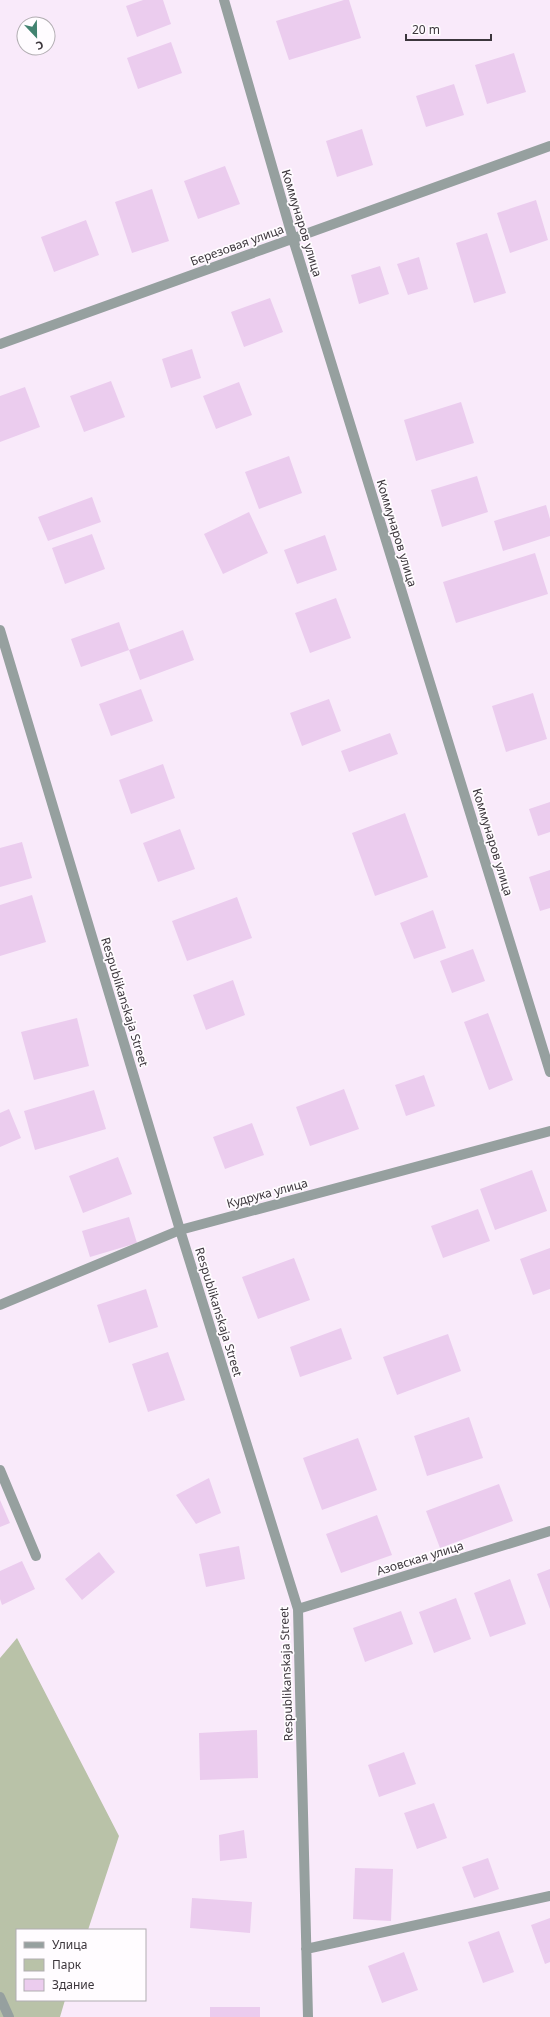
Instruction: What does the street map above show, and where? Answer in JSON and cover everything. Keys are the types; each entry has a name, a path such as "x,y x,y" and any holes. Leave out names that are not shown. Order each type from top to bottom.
{"street":[{"name":"Коммунаров улица","path":"224,0 293,238 550,1072"},
{"name":"Березовая улица","path":"0,344 550,146"},
{"name":"Respublikanskaja Street","path":"0,630 180,1230 298,1609 308,2017"},
{"name":"Кудрука улица","path":"0,1305 180,1230 550,1131"},
{"path":"0,1470 36,1556"},
{"name":"Азовская улица","path":"298,1609 550,1531"},
{"path":"306,1948 550,1896"},
{"path":"0,1997 9,2017"}],"green space":[{"path":"17,1638 119,1836 88,1929 16,1929 16,2001 65,2001 60,2017 0,2017 0,1658"}],"building":[{"path":"143,0 163,0 171,24 137,37 126,6"},
{"path":"344,0 349,0 361,38 289,60 276,21"},
{"path":"171,42 182,73 138,89 127,58"},
{"path":"514,53 526,92 487,104 475,65"},
{"path":"454,84 464,115 426,127 416,96"},
{"path":"362,129 373,165 337,177 326,141"},
{"path":"225,166 240,204 198,219 184,181"},
{"path":"152,189 169,241 132,253 115,202"},
{"path":"536,200 548,240 510,253 497,213"},
{"path":"86,220 99,255 54,272 41,237"},
{"path":"487,233 506,293 474,303 456,243"},
{"path":"419,257 428,289 408,295 397,264"},
{"path":"380,266 389,294 359,304 351,275"},
{"path":"270,298 283,332 244,347 231,312"},
{"path":"192,349 201,378 171,388 162,359"},
{"path":"111,381 125,417 84,432 70,396"},
{"path":"239,382 252,415 216,429 203,396"},
{"path":"25,387 40,427 0,442 0,396"},
{"path":"461,402 474,443 416,461 404,420"},
{"path":"289,456 302,493 259,509 245,472"},
{"path":"477,476 488,512 442,527 431,490"},
{"path":"92,497 101,522 48,541 38,517"},
{"path":"546,505 550,519 550,536 503,551 494,521"},
{"path":"249,512 268,553 223,574 204,534"},
{"path":"92,534 105,569 65,584 52,548"},
{"path":"325,535 337,570 297,584 284,550"},
{"path":"535,553 548,594 456,623 443,582"},
{"path":"336,598 351,638 310,653 295,613"},
{"path":"119,622 129,650 81,667 71,639"},
{"path":"183,630 194,660 140,680 129,650"},
{"path":"141,689 153,721 111,736 99,704"},
{"path":"533,693 547,739 506,752 492,706"},
{"path":"329,699 341,731 302,746 290,713"},
{"path":"390,733 398,754 349,772 341,751"},
{"path":"163,764 175,798 131,814 119,780"},
{"path":"550,802 550,832 538,836 529,809"},
{"path":"405,813 428,877 375,896 352,833"},
{"path":"180,829 195,869 158,882 143,843"},
{"path":"22,842 32,878 0,887 0,848"},
{"path":"550,870 550,908 540,911 529,877"},
{"path":"32,895 46,942 0,956 0,905"},
{"path":"237,897 252,938 187,961 172,921"},
{"path":"433,910 446,948 414,959 400,923"},
{"path":"473,949 485,981 452,993 440,961"},
{"path":"233,980 245,1015 206,1030 193,995"},
{"path":"488,1013 513,1080 489,1090 464,1022"},
{"path":"77,1018 89,1066 34,1080 21,1032"},
{"path":"424,1075 435,1106 406,1116 395,1085"},
{"path":"344,1089 359,1129 310,1146 296,1107"},
{"path":"94,1090 106,1129 35,1150 24,1111"},
{"path":"9,1109 21,1138 0,1147 0,1113"},
{"path":"252,1123 264,1155 225,1169 213,1137"},
{"path":"118,1157 132,1194 83,1213 69,1176"},
{"path":"532,1170 547,1211 495,1230 480,1189"},
{"path":"478,1209 490,1241 443,1258 431,1226"},
{"path":"129,1217 137,1243 90,1257 82,1231"},
{"path":"550,1248 550,1289 533,1295 520,1259"},
{"path":"294,1258 310,1300 258,1319 242,1277"},
{"path":"146,1289 158,1327 109,1343 97,1305"},
{"path":"341,1328 352,1359 300,1377 290,1347"},
{"path":"448,1334 461,1371 397,1395 383,1357"},
{"path":"168,1352 185,1400 148,1412 132,1364"},
{"path":"469,1417 483,1458 427,1476 414,1436"},
{"path":"358,1438 377,1490 322,1510 303,1458"},
{"path":"209,1478 221,1513 196,1524 176,1495"},
{"path":"499,1484 513,1521 440,1548 426,1511"},
{"path":"0,1500 10,1523 0,1527"},
{"path":"377,1515 392,1555 341,1573 326,1534"},
{"path":"239,1546 245,1579 206,1587 199,1554"},
{"path":"99,1552 115,1572 82,1600 65,1579"},
{"path":"22,1561 35,1589 2,1605 0,1599 0,1571"},
{"path":"550,1569 550,1609 537,1574"},
{"path":"510,1579 526,1624 490,1637 474,1593"},
{"path":"456,1598 471,1639 434,1653 419,1612"},
{"path":"401,1611 413,1644 365,1662 353,1628"},
{"path":"257,1730 258,1778 200,1780 199,1733"},
{"path":"404,1752 416,1784 379,1797 368,1765"},
{"path":"434,1803 447,1838 417,1849 404,1813"},
{"path":"244,1830 247,1858 220,1861 219,1835"},
{"path":"488,1858 499,1889 474,1898 462,1867"},
{"path":"355,1868 393,1869 391,1921 353,1919"},
{"path":"192,1898 252,1902 250,1933 190,1928"},
{"path":"550,1918 550,1962 545,1964 531,1925"},
{"path":"499,1931 514,1972 483,1983 468,1942"},
{"path":"404,1952 418,1990 382,2003 368,1966"},
{"path":"210,2007 260,2007 260,2017 210,2017"}]}
